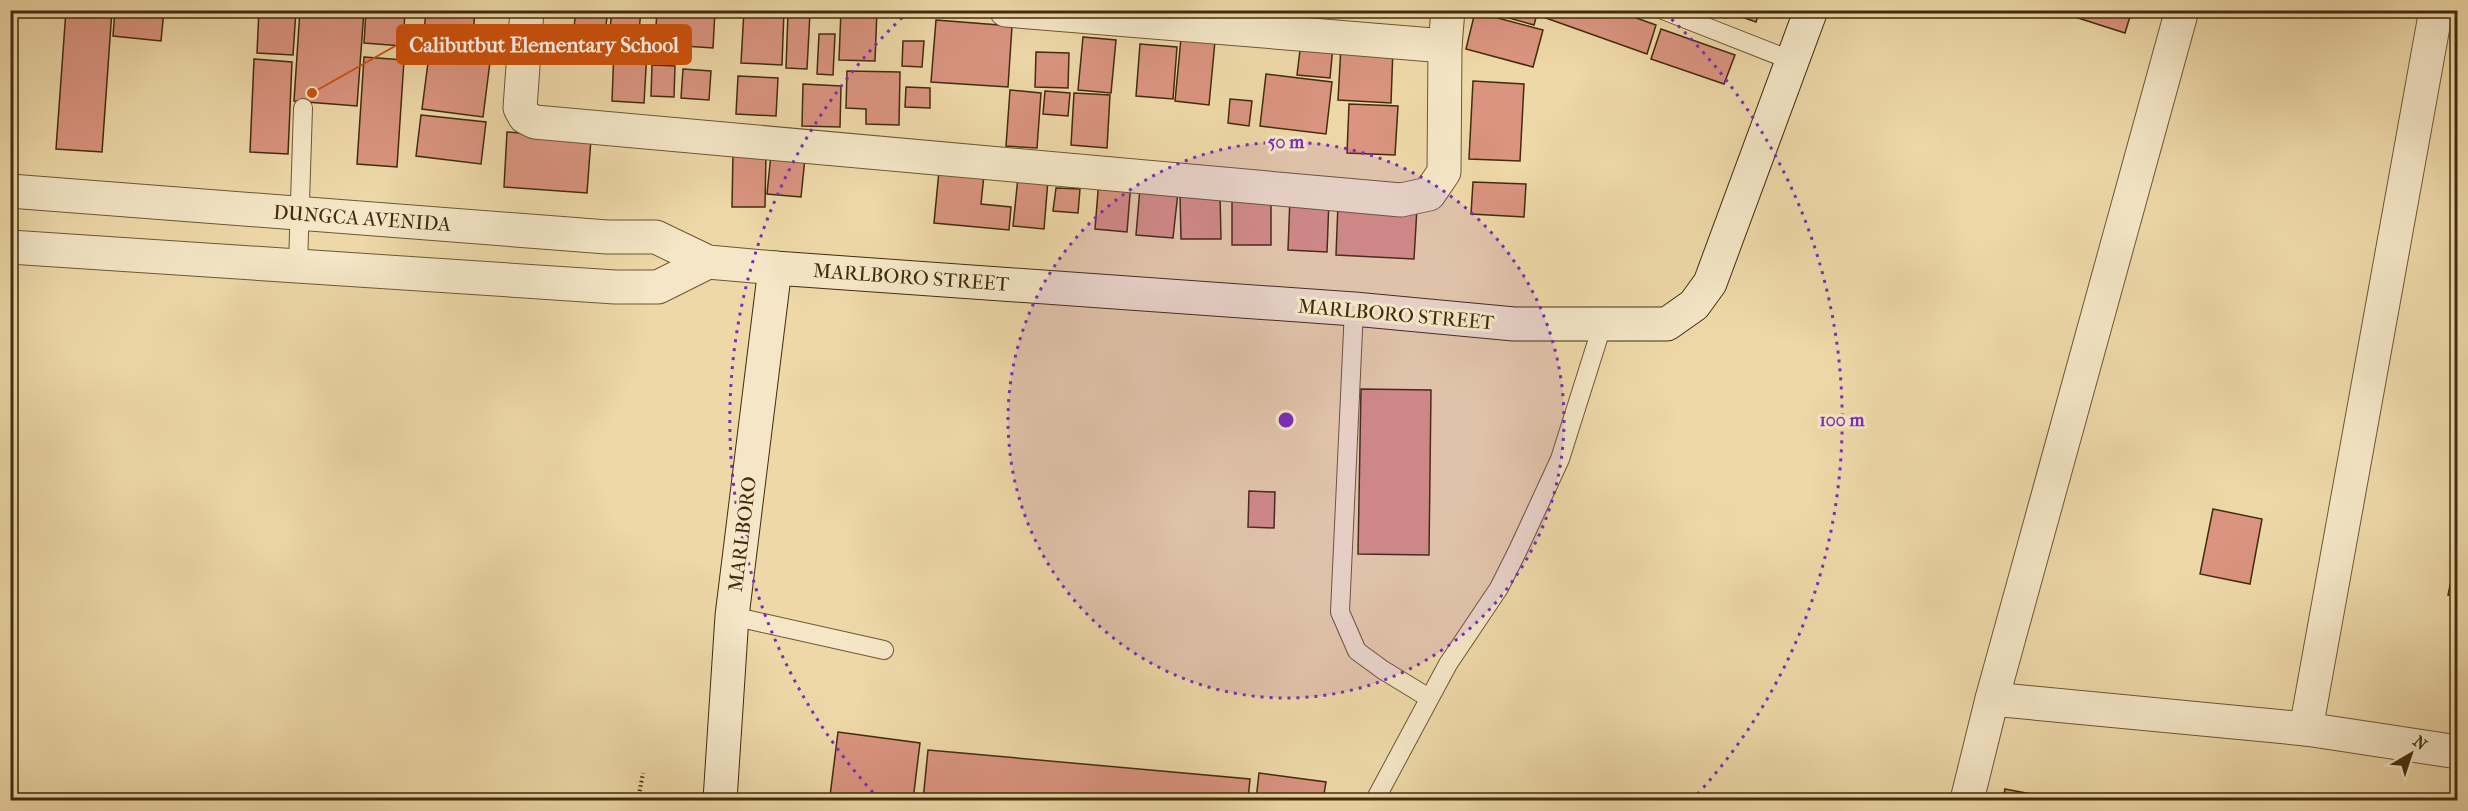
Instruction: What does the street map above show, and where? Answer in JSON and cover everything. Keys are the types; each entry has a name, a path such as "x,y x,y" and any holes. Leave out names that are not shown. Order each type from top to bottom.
{"street":[{"path":"527,10 520,108 525,117 535,122 1401,200 1429,194 1444,172 1445,46 1448,10"},
{"path":"1006,10 1445,46"},
{"name":"MARLBORO STREET","path":"775,268 1354,309 1514,324 1667,324 1694,305 1710,283 1811,10"},
{"path":"1967,801 1992,699 2182,10"},
{"path":"2306,729 2436,10"},
{"name":"DUNGCA AVENIDA","path":"10,191 608,237 657,237 708,262 775,268"},
{"path":"10,247 298,264 615,287 658,286 708,262"},
{"name":"MARLBORO","path":"720,801 732,616 775,268"},
{"path":"1992,699 2306,729 2457,752"}],"lane":[{"path":"1663,10 1793,61"},
{"path":"298,264 303,108"},
{"path":"1354,309 1340,612 1357,651 1383,670 1430,698"},
{"path":"1375,801 1448,664 1499,588 1518,550 1560,459 1603,324"},
{"path":"732,616 884,650"}],"path":[{"path":"638,801 643,773"}],"building":[{"path":"66,10 112,10 102,152 56,149"},
{"path":"115,10 164,10 161,41 113,36"},
{"path":"259,10 296,10 293,55 257,53"},
{"path":"300,10 364,10 357,106 294,101"},
{"path":"366,10 405,10 403,46 364,43"},
{"path":"426,10 475,10 473,36 424,33"},
{"path":"576,10 608,10 604,40 573,36"},
{"path":"612,10 641,10 638,42 609,39"},
{"path":"657,10 715,10 713,48 655,44"},
{"path":"744,10 784,10 782,65 741,63"},
{"path":"841,10 877,10 875,61 839,60"},
{"path":"1480,10 1538,10 1534,25"},
{"path":"1545,10 1614,10 1656,25 1647,54 1543,17"},
{"path":"1704,10 1729,10 1726,18"},
{"path":"1732,10 1760,10 1756,22 1731,13"},
{"path":"2053,10 2132,10 2125,33"},
{"path":"788,12 810,13 807,69 786,68"},
{"path":"1475,12 1543,30 1533,67 1466,49"},
{"path":"936,20 1012,26 1008,87 931,82"},
{"path":"1661,29 1735,55 1724,84 1651,59"},
{"path":"819,34 835,34 833,75 817,74"},
{"path":"10,37 14,37 10,97"},
{"path":"1083,37 1116,40 1111,93 1078,90"},
{"path":"1181,38 1215,41 1209,105 1175,101"},
{"path":"903,41 924,41 922,67 902,66"},
{"path":"1301,42 1333,46 1330,78 1297,75"},
{"path":"1140,44 1177,47 1173,99 1136,96"},
{"path":"1341,46 1393,48 1391,103 1338,100"},
{"path":"614,49 647,51 644,103 612,101"},
{"path":"1036,52 1069,53 1068,88 1035,87"},
{"path":"429,55 490,62 483,117 422,109"},
{"path":"364,57 404,60 397,167 357,164"},
{"path":"254,59 292,62 288,154 250,152"},
{"path":"652,65 675,66 674,97 651,96"},
{"path":"683,69 711,71 709,100 681,98"},
{"path":"847,71 900,72 899,125 866,124 866,109 846,108"},
{"path":"1266,74 1332,82 1326,134 1260,126"},
{"path":"738,76 778,78 776,116 736,114"},
{"path":"1473,81 1524,84 1520,161 1469,159"},
{"path":"803,84 841,86 840,127 802,126"},
{"path":"906,87 930,88 930,108 905,107"},
{"path":"1010,90 1041,93 1037,148 1006,146"},
{"path":"1045,91 1070,93 1068,116 1043,114"},
{"path":"1074,93 1110,95 1107,148 1071,145"},
{"path":"1230,99 1252,101 1249,126 1228,123"},
{"path":"1349,104 1398,106 1395,155 1347,153"},
{"path":"421,115 486,122 481,164 416,156"},
{"path":"507,132 591,139 587,193 504,187"},
{"path":"733,152 766,152 765,207 732,207"},
{"path":"771,154 805,158 801,197 767,194"},
{"path":"939,171 984,175 981,204 1011,207 1009,230 934,223"},
{"path":"1018,177 1048,180 1044,229 1013,226"},
{"path":"1099,179 1131,182 1127,232 1095,229"},
{"path":"1473,182 1526,184 1524,217 1471,214"},
{"path":"1056,188 1080,189 1078,213 1053,211"},
{"path":"1140,188 1178,192 1173,238 1136,235"},
{"path":"1180,195 1220,195 1221,239 1181,239"},
{"path":"1232,195 1271,195 1271,245 1232,245"},
{"path":"1290,197 1329,200 1327,252 1288,250"},
{"path":"1338,204 1417,208 1414,259 1336,255"},
{"path":"2458,331 2458,363 2452,362"},
{"path":"1361,389 1431,390 1429,555 1358,554"},
{"path":"1249,491 1275,492 1274,528 1248,527"},
{"path":"2213,509 2262,519 2250,584 2200,574"},
{"path":"2458,547 2458,596 2448,595"},
{"path":"838,732 920,743 913,800 864,800 830,796"},
{"path":"928,750 1250,779 1248,800 923,800"},
{"path":"1259,773 1326,782 1323,800 1256,800"},
{"path":"2005,789 2063,800 2003,800"}],"place":[{"name":"Calibutbut Elementary School","path":"312,93"}]}
